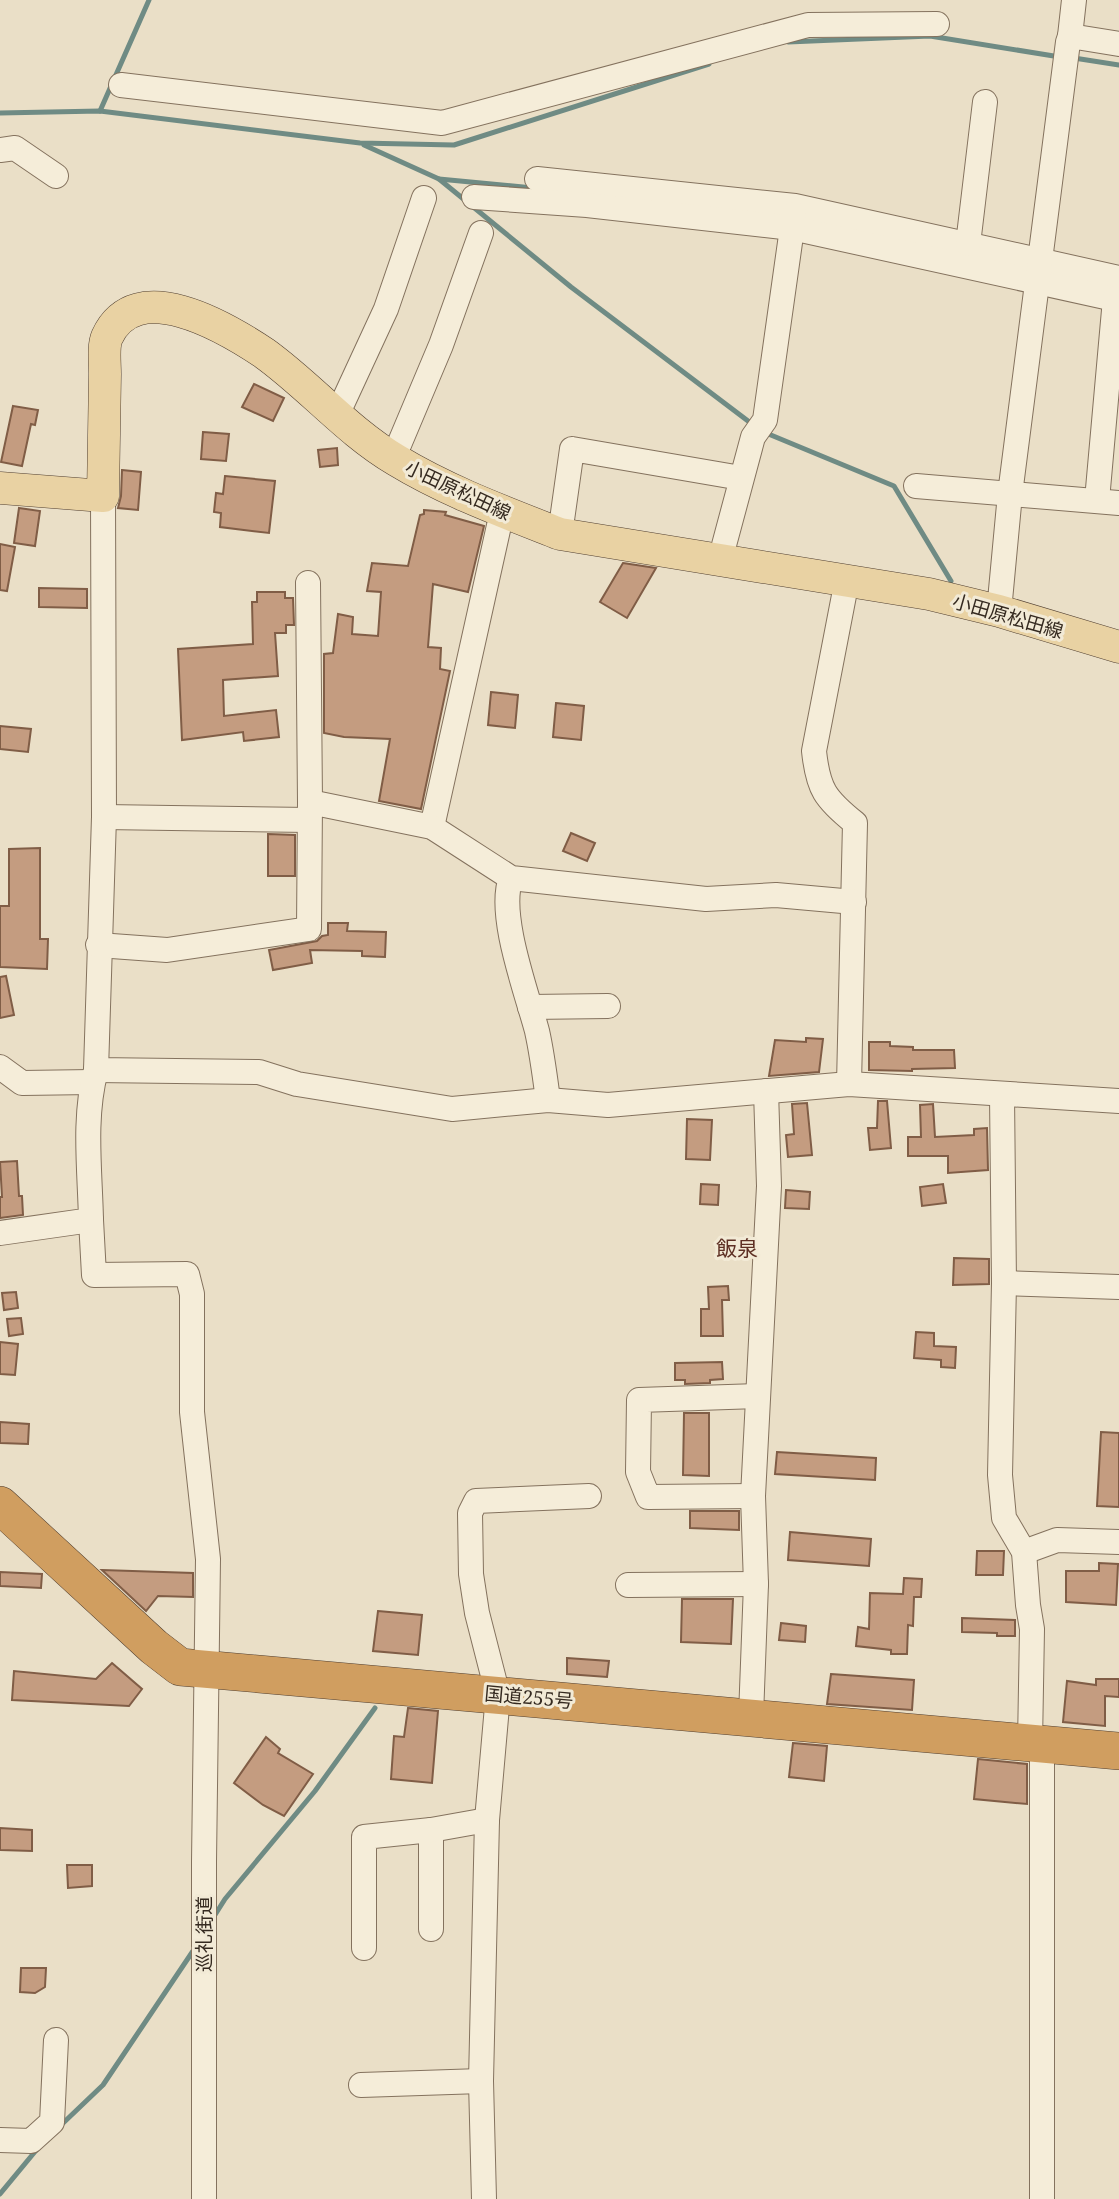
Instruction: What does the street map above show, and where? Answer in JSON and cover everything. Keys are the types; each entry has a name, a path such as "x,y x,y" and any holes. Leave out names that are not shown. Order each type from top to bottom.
{"highway":[{"name":"国道255号","path":"0,1504 154,1647 180,1667 1119,1751"}],"main road":[{"name":"小田原松田線","path":"103,496 106,339 126,313 148,306 177,309 228,332 263,353 393,458 435,482 560,534 929,594 999,611 1119,647"},
{"path":"0,488 103,496"}],"street":[{"path":"999,611 1010,494 1074,0"},
{"path":"121,85 442,123 808,25 937,24"},
{"path":"1069,39 1119,44"},
{"path":"968,244 985,102"},
{"path":"0,150 15,148 55,176"},
{"path":"537,179 588,194"},
{"path":"474,197 588,194 794,217 968,244 1041,270 1118,292 1108,501 916,486"},
{"path":"337,415 386,309 424,198"},
{"path":"794,217 1041,270"},
{"path":"720,560 741,478 759,428 794,217"},
{"path":"393,458 441,345 481,233"},
{"path":"560,534 572,449 741,478"},
{"path":"0,1233 91,1220 89,1131 94,1076 104,817 103,496"},
{"path":"432,827 502,512"},
{"path":"847,580 814,751 816,774 829,802 855,822 849,1084"},
{"path":"98,945 167,950 309,929 308,583"},
{"path":"104,817 310,811 432,827 511,878 706,899 776,895 854,902"},
{"path":"511,878 506,890 516,959 537,1032 548,1100"},
{"path":"530,1007 608,1006"},
{"path":"0,1067 22,1083 94,1076 259,1072 297,1084 452,1109 548,1100 608,1105 849,1084 1119,1101"},
{"path":"751,1716 757,1584 753,1496 769,1186 766,1091"},
{"path":"1002,1095 1004,1283 1000,1475 1004,1518 1024,1552 1032,1629 1042,2199"},
{"name":"巡礼街道","path":"91,1220 94,1275 187,1274 192,1294 192,1412 208,1559 204,2199"},
{"path":"1004,1283 1119,1287"},
{"path":"753,1496 648,1497 638,1472 639,1400 758,1396"},
{"path":"484,2199 481,2081 487,1820 498,1695 477,1613 471,1574 470,1513 476,1501 589,1496"},
{"path":"1024,1552 1057,1540 1119,1542"},
{"path":"628,1585 757,1584"},
{"path":"364,1948 364,1837 432,1830 487,1820"},
{"path":"432,1830 432,1929"},
{"path":"0,2140 31,2141 52,2122 56,2040"},
{"path":"361,2085 481,2081"}],"building":[{"path":"254,384 284,398 273,421 242,407"},
{"path":"13,406 38,410 35,425 31,424 22,466 1,462"},
{"path":"203,432 229,434 226,461 201,459"},
{"path":"337,448 338,465 320,467 318,450"},
{"path":"122,470 141,472 138,510 118,508"},
{"path":"225,476 275,481 269,533 220,527 221,513 214,512 216,493 223,494"},
{"path":"19,508 40,511 35,546 14,543"},
{"path":"424,510 446,512 445,515 484,526 468,592 433,584 428,647 441,648 440,669 450,671 421,809 379,801 390,739 344,737 324,733 324,654 333,653 338,614 353,617 352,634 378,636 381,592 367,591 372,563 408,566 420,515 424,514"},
{"path":"0,544 15,547 7,591 0,590"},
{"path":"623,563 656,568 627,618 600,602"},
{"path":"39,588 87,589 87,608 39,607"},
{"path":"257,592 285,592 285,598 293,598 294,625 286,625 286,633 275,633 278,676 223,680 224,716 276,710 279,737 244,741 243,732 182,740 178,649 253,644 252,602 257,602"},
{"path":"491,692 518,695 515,728 488,725"},
{"path":"556,703 584,706 581,740 553,737"},
{"path":"0,726 31,729 28,752 0,749"},
{"path":"571,833 595,843 587,861 563,851"},
{"path":"268,834 295,835 295,876 268,876"},
{"path":"40,848 40,939 48,939 47,969 0,967 0,906 9,906 9,849"},
{"path":"328,923 348,923 347,931 386,932 385,957 362,956 362,951 310,950 312,963 273,970 269,950 317,941 328,935"},
{"path":"6,976 14,1015 0,1018 0,977"},
{"path":"806,1038 823,1039 819,1072 769,1076 775,1040 806,1042"},
{"path":"869,1042 890,1042 890,1046 913,1047 913,1050 954,1050 955,1068 869,1070"},
{"path":"878,1101 887,1101 891,1148 870,1150 868,1128 877,1128"},
{"path":"807,1103 812,1155 788,1157 786,1135 794,1134 792,1104"},
{"path":"933,1104 935,1137 974,1135 974,1129 987,1128 988,1170 948,1173 948,1156 908,1156 908,1137 921,1137 920,1105"},
{"path":"687,1119 712,1120 710,1160 686,1159"},
{"path":"17,1161 23,1215 0,1218 0,1162"},
{"path":"701,1184 719,1185 718,1205 700,1204"},
{"path":"943,1184 946,1203 922,1206 920,1187"},
{"path":"786,1190 810,1192 809,1209 785,1208"},
{"path":"954,1258 989,1259 989,1284 953,1285"},
{"path":"728,1286 729,1300 722,1300 723,1336 701,1336 701,1309 709,1309 708,1287"},
{"path":"16,1292 18,1308 4,1310 2,1293"},
{"path":"21,1318 23,1334 9,1336 7,1319"},
{"path":"916,1332 934,1333 934,1346 956,1347 955,1368 941,1367 941,1360 914,1358"},
{"path":"0,1342 18,1344 15,1375 0,1374"},
{"path":"722,1362 723,1379 710,1380 710,1383 685,1384 685,1380 675,1380 675,1363"},
{"path":"684,1413 709,1413 709,1476 683,1475"},
{"path":"0,1422 29,1424 28,1444 0,1443"},
{"path":"1101,1432 1119,1433 1119,1507 1097,1506"},
{"path":"777,1452 876,1458 875,1480 775,1474"},
{"path":"690,1511 739,1511 739,1530 690,1528"},
{"path":"790,1532 871,1539 869,1566 788,1560"},
{"path":"977,1551 1004,1551 1003,1575 976,1575"},
{"path":"1099,1563 1118,1564 1116,1605 1066,1602 1066,1571 1099,1571"},
{"path":"102,1570 193,1573 193,1597 158,1596 146,1611"},
{"path":"0,1572 42,1574 41,1588 0,1586"},
{"path":"904,1578 922,1579 921,1597 914,1597 913,1626 908,1625 907,1654 891,1654 891,1650 856,1646 858,1627 869,1629 870,1593 903,1594"},
{"path":"682,1599 733,1599 731,1644 681,1642"},
{"path":"378,1611 422,1615 418,1655 373,1651"},
{"path":"962,1618 1015,1620 1015,1636 962,1632"},
{"path":"781,1623 806,1626 805,1642 779,1640"},
{"path":"567,1658 609,1661 607,1677 567,1674"},
{"path":"112,1663 142,1689 129,1706 12,1700 14,1671 96,1679"},
{"path":"831,1674 914,1680 912,1710 827,1704"},
{"path":"1096,1679 1119,1679 1119,1697 1105,1696 1105,1726 1063,1722 1067,1681 1096,1685"},
{"path":"408,1708 438,1711 432,1783 391,1779 394,1736 404,1737"},
{"path":"266,1737 280,1749 278,1753 313,1774 284,1816 263,1805 234,1783"},
{"path":"793,1743 827,1746 824,1781 789,1777"},
{"path":"978,1759 1027,1764 1027,1804 974,1799"},
{"path":"0,1828 32,1830 32,1851 0,1850"},
{"path":"67,1865 92,1865 92,1886 68,1888"},
{"path":"21,1968 46,1968 45,1987 35,1993 20,1992"}],"waterway":[{"path":"100,111 149,0"},
{"path":"788,42 930,36 1060,57"},
{"path":"1074,58 1119,65"},
{"path":"0,113 100,111 360,143 454,145 709,64"},
{"path":"364,145 439,179 571,287 752,424"},
{"path":"439,179 533,188"},
{"path":"766,433 894,486 951,581"},
{"path":"213,1918 225,1899 315,1791 375,1708"},
{"path":"60,2126 103,2085 195,1948"},
{"path":"0,2194 38,2148"}],"district":[{"name":"飯泉","path":"737,1248"}]}
